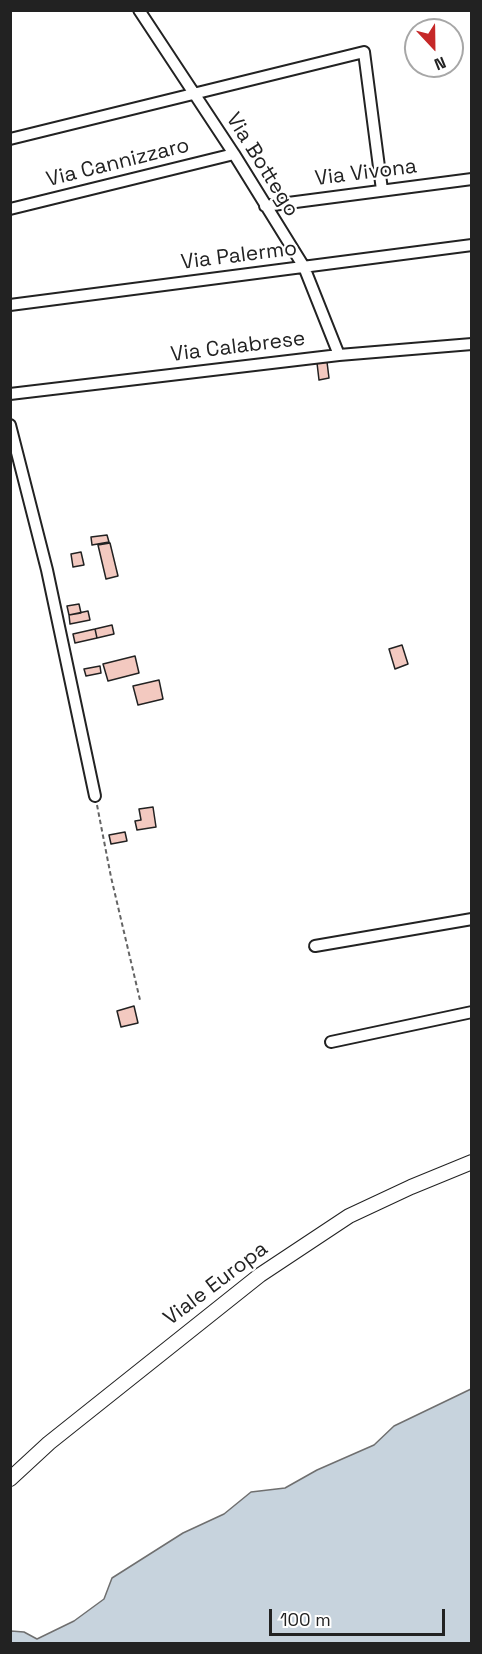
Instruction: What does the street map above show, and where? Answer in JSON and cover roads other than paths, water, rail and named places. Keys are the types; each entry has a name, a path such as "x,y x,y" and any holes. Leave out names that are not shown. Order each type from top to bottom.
{"street":[{"name":"Via Bottego","path":"139,10 234,154 304,267 339,354"},
{"path":"10,139 364,52 382,190"},
{"name":"Via Cannizzaro","path":"10,209 234,154"},
{"name":"Via Vivona","path":"265,206 471,179"},
{"name":"Via Palermo","path":"10,305 471,245"},
{"name":"Via Calabrese","path":"10,394 339,354 471,344"},
{"path":"10,425 47,570 95,796"},
{"path":"315,946 471,919"},
{"path":"331,1042 471,1012"},
{"name":"Viale Europa","path":"10,1479 49,1443 260,1275 349,1216 471,1162"}]}
